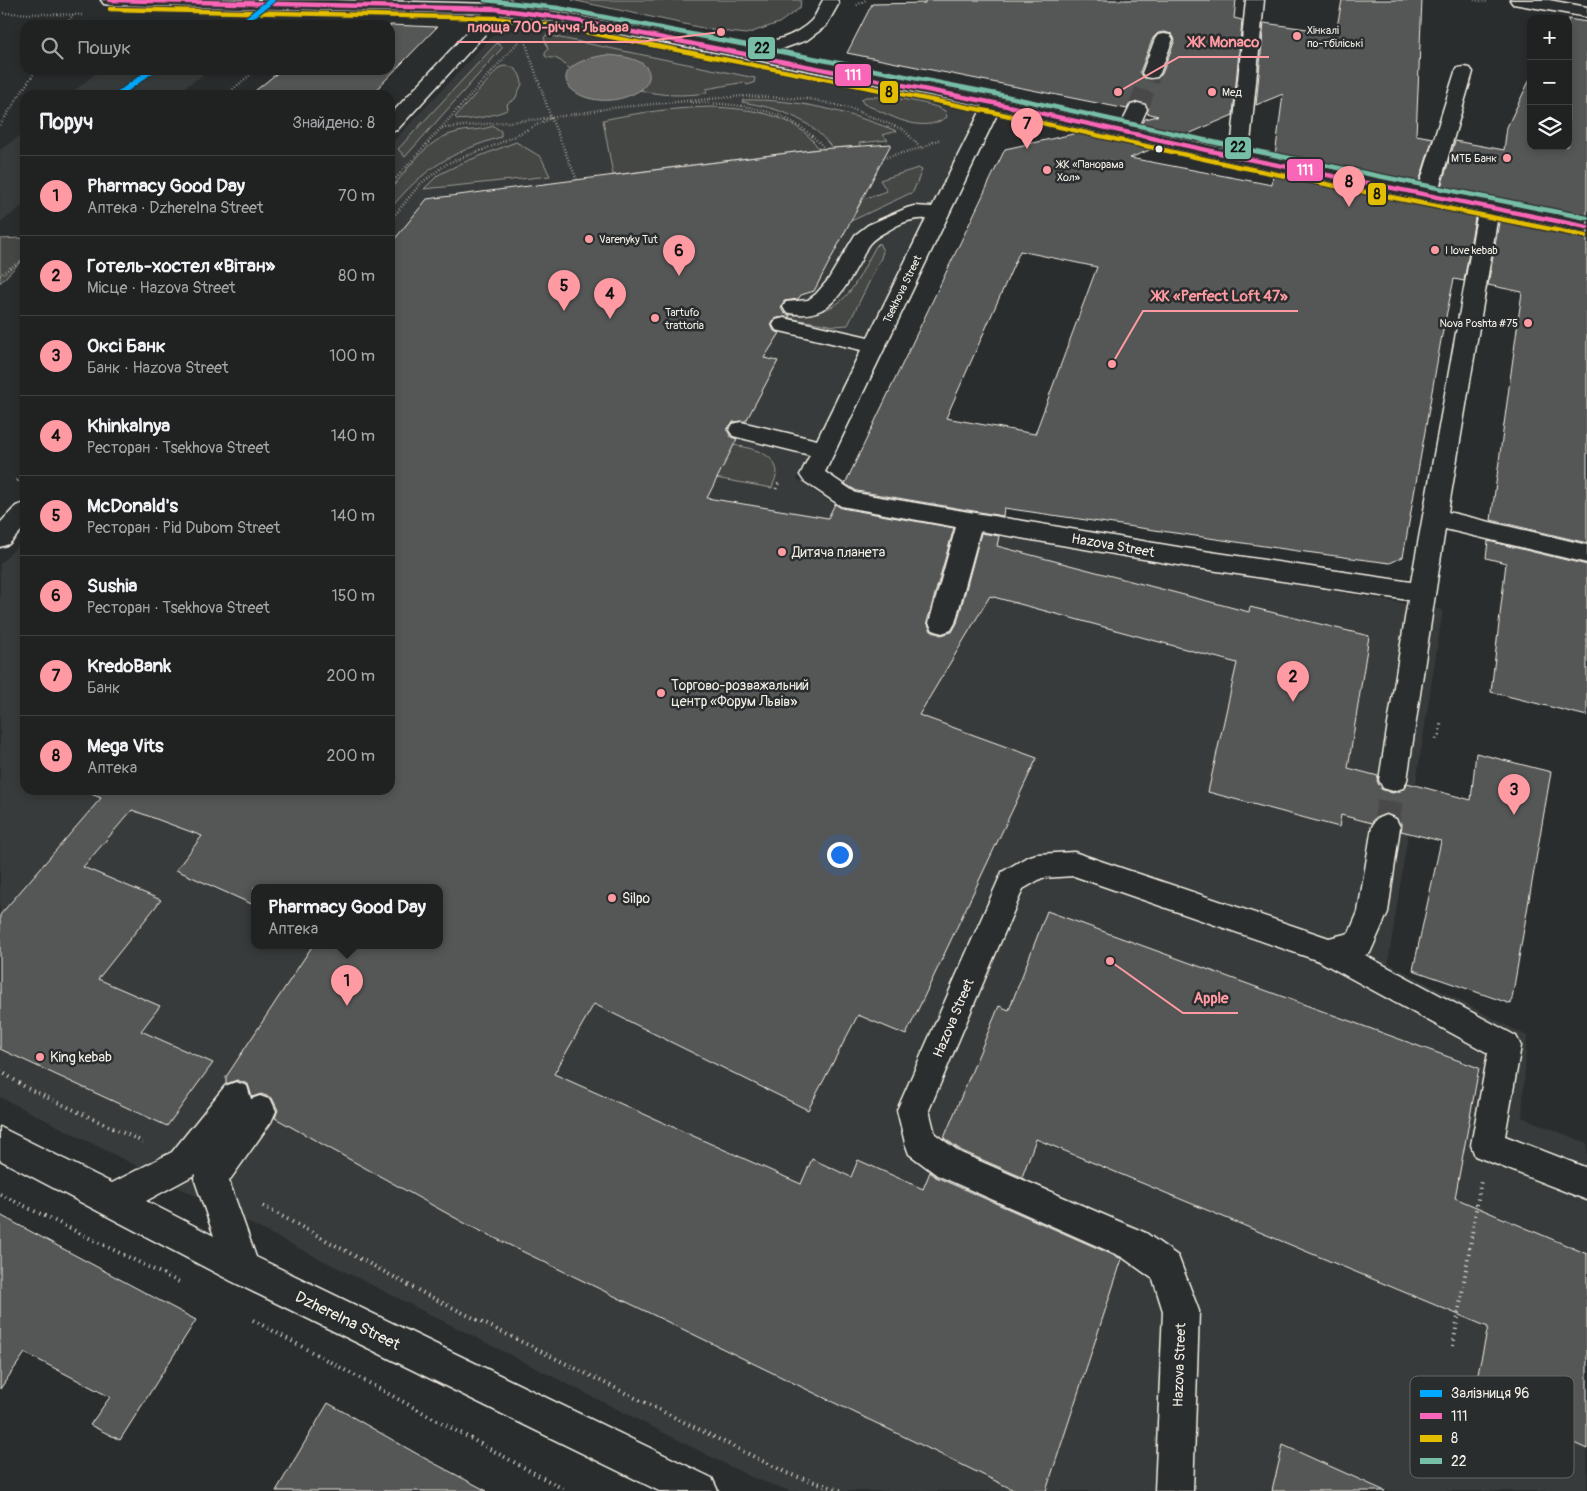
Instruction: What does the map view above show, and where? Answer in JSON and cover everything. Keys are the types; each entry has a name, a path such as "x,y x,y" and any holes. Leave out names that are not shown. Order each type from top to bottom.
{"street":[{"path":"110,0 499,5 994,103 1238,157 1587,227"},
{"path":"1238,157 1241,147 1255,0"},
{"path":"1519,0 1587,12"},
{"path":"742,52 794,41 819,23 831,1"},
{"path":"395,121 481,28 499,5"},
{"path":"1152,73 1164,39"},
{"path":"1428,195 1464,72"},
{"name":"Tsekhova Street","path":"812,475 982,122 994,103"},
{"path":"1127,133 1138,109"},
{"path":"1393,780 1422,593 1489,207"},
{"path":"874,346 789,316 813,307 824,299 862,240 876,229 914,212 938,214"},
{"path":"741,430 824,450"},
{"name":"Hazova Street","path":"812,475 850,500 1184,557 1422,593"},
{"path":"0,538 20,517"},
{"path":"1435,518 1587,554"},
{"path":"942,623 970,521"},
{"path":"1329,951 1358,944 1366,928 1373,912 1386,827"},
{"name":"Hazova Street","path":"1174,1491 1181,1311 1166,1268 1134,1245 949,1164 922,1143 912,1110 1012,881 1036,866 1074,864 1329,951 1505,1046 1487,1145"},
{"path":"113,1201 184,1164 248,1104 212,1178 243,1269"},
{"name":"Dzherelna Street","path":"0,1143 243,1269 699,1491"},
{"path":"1487,1145 1587,1184"}],"path":[{"path":"856,5 866,0"},
{"path":"70,20 73,15"},
{"path":"395,180 524,36 551,118 577,180"},
{"path":"23,90 33,75"},
{"path":"232,90 250,75"},
{"path":"0,125 20,94"},
{"path":"442,128 504,120 551,118 611,108 742,96 812,99 852,109 904,130 921,148"},
{"path":"681,102 742,105 780,114 803,125 819,139 825,149"},
{"path":"395,215 420,184 448,163 498,144 551,118"},
{"path":"883,158 921,148 944,137"},
{"path":"0,276 20,262"},
{"path":"1453,1346 1487,1145"},
{"path":"0,1194 189,1287"},
{"path":"427,1295 789,1474 843,1491"},
{"path":"248,1317 567,1491"}],"shaded area":[{"path":"572,0 801,0 800,8 779,23 746,34 712,30"},
{"path":"540,22 981,106 797,479 838,507 1443,610 1388,963 1527,1036 1522,1117 1587,1143 1587,1491 789,1491 751,1477 0,1097 0,564 20,543 20,795 395,795 395,140 492,36"},
{"path":"546,35 755,78 754,83 747,85 745,82 706,89 707,93 698,94 673,95 648,92 640,90 643,88 573,66 571,69 556,58 545,56 545,52 548,49 544,38"},
{"path":"497,43 503,47 405,157 398,149"},
{"path":"606,55 634,59 640,62 649,71 649,78 645,86 633,94 614,100 596,100 581,95 570,88 566,79 569,70 582,61"},
{"path":"500,67 512,67 517,71 522,84 515,99 507,104 508,109 483,117 457,119 455,117"},
{"path":"94,75 203,75 181,90 75,90"},
{"path":"865,97 894,98 928,104 945,111 947,117 937,122 915,124 894,118 864,104 861,100"},
{"path":"743,100 803,104 840,112 897,131 883,135 888,140 859,143 861,146 832,148 814,129 792,116 780,111 742,102"},
{"path":"712,107 742,109 785,120 809,137 819,149 613,175 603,120 657,111"},
{"path":"493,126 501,131 501,137 467,149 439,164 414,183 395,203 395,184 426,149 435,142 454,133"},
{"path":"20,136 20,208 0,223 0,150"},
{"path":"516,142 541,157 550,176 424,189 438,175 462,163"},
{"path":"918,168 922,170 913,192 851,221 863,199 887,191 880,180"},
{"path":"20,238 20,262 0,283 0,239"},
{"path":"879,243 883,251 881,258 848,325 835,326 789,318 790,315 809,314 824,310 845,297"},
{"path":"734,445 760,452 772,460 777,472 772,488 698,475"}],"building":[{"path":"925,0 1236,0 1234,18 1242,20 1233,115 1181,137 1141,128 1145,119 1158,116 1147,113 1149,108 1147,104 1139,101 1130,103 1127,109 847,53 872,4 925,3","holes":["1158,33 1172,34 1175,40 1162,74 1157,79 1145,79 1140,72 1153,38"]},
{"path":"1342,0 1422,0 1416,135 1433,138 1418,185 1275,156 1283,94 1256,105 1264,23 1336,33"},
{"path":"1572,20 1587,22 1587,219 1440,190 1455,141 1504,150 1507,127 1527,85 1527,150 1572,150"},
{"path":"395,25 437,27 395,70"},
{"path":"275,75 390,75 376,90 256,90"},
{"path":"1087,131 1157,147 1130,158 1272,185 1273,172 1476,212 1464,281 1454,279 1441,340 1403,557 1390,563 1004,508 1003,516 857,491 845,484 1005,149","holes":["1020,251 1097,267 1035,434 946,418"]},
{"path":"891,144 814,291 801,295 798,299 784,301 781,308 784,313 790,315 789,317 776,318 771,324 774,331 780,333 764,358 778,361 746,421 733,422 727,429 731,437 737,439 707,498 828,518 835,504 841,508 954,528 927,622 931,631 941,635 952,632 957,623 981,533 999,536 997,546 1249,612 1250,607 1369,636 1348,768 1378,776 1377,781 1381,789 1392,793 1404,790 1407,783 1471,800 1476,753 1551,772 1511,1004 1413,970 1441,841 1401,831 1402,826 1398,818 1387,813 1375,817 1372,823 1341,815 1339,827 1208,792 1237,663 990,596 919,715 1037,758 906,1035 858,1015 808,1110 594,1004 554,1074 801,1184 812,1159 851,1177 858,1160 923,1189 930,1172 936,1177 1122,1259 1046,1491 1016,1491 468,1225 275,1118 278,1110 272,1098 261,1094 252,1097 248,1084 237,1080 226,1084 226,1077 310,949 443,949 443,884 251,884 251,904 176,870 202,836 132,810 83,867 161,900 98,979 160,1006 141,1031 213,1063 167,1126 0,1049 0,915 101,798 94,795 395,795 395,239 427,199 819,149"},
{"path":"1500,217 1587,235 1587,543 1491,520 1522,292 1488,285"},
{"path":"1488,541 1587,565 1587,716 1491,692 1506,563 1486,558"},
{"path":"1047,911 1479,1068 1455,1198 1587,1254 1587,1449 1574,1443 1574,1376 1478,1376 1488,1327 1036,1139 1022,1177 962,1151 944,1138 999,1006 1009,1010"},
{"path":"0,1215 196,1320 120,1440 90,1425 110,1397 25,1353 0,1389"},
{"path":"328,1403 426,1459 487,1491 276,1491"},
{"path":"1283,1445 1385,1491 1272,1491"}],"tunnel":[{"path":"1138,109 1151,73"},
{"path":"1386,827 1393,780"}],"rail line":[{"name":"96","path":"246,20 272,0"},
{"name":"96","path":"125,90 145,75"}],"transit line":[{"name":"111","path":"110,0 496,9 556,17 994,103 1238,157 1587,227"},
{"name":"22","path":"485,0 558,8 996,94 1240,148 1587,218"},
{"name":"8","path":"110,9 495,18 555,26 992,112 1236,166 1585,236"}],"place":[{"name":"площа 700-річчя Львова","path":"721,32"},
{"name":"Хінкалі по-тбіліські","path":"1297,36"},
{"name":"ЖК Monaco","path":"1118,92"},
{"name":"Мед","path":"1212,92"},
{"name":"KredoBank","path":"1027,149"},
{"name":"МТБ Банк","path":"1507,158"},
{"name":"ЖК «Панорама Хол»","path":"1047,170"},
{"name":"Mega Vits","path":"1349,207"},
{"name":"Varenyky Tut","path":"589,239"},
{"name":"I love kebab","path":"1435,250"},
{"name":"Sushia","path":"679,276"},
{"name":"McDonald's","path":"564,311"},
{"name":"Tartufo trattoria","path":"655,318"},
{"name":"Khinkalnya","path":"610,319"},
{"name":"Nova Poshta #75","path":"1528,323"},
{"name":"ЖК «Perfect Loft 47»","path":"1112,364"},
{"name":"Дитяча планета","path":"782,552"},
{"name":"Торгово-розважальний центр «Форум Львів»","path":"661,693"},
{"name":"Готель-хостел «Вітан»","path":"1293,702"},
{"name":"Оксі Банк","path":"1514,815"},
{"name":"Silpo","path":"612,898"},
{"name":"Apple","path":"1110,961"},
{"name":"Pharmacy Good Day","path":"347,1006"},
{"name":"King kebab","path":"40,1057"}]}
